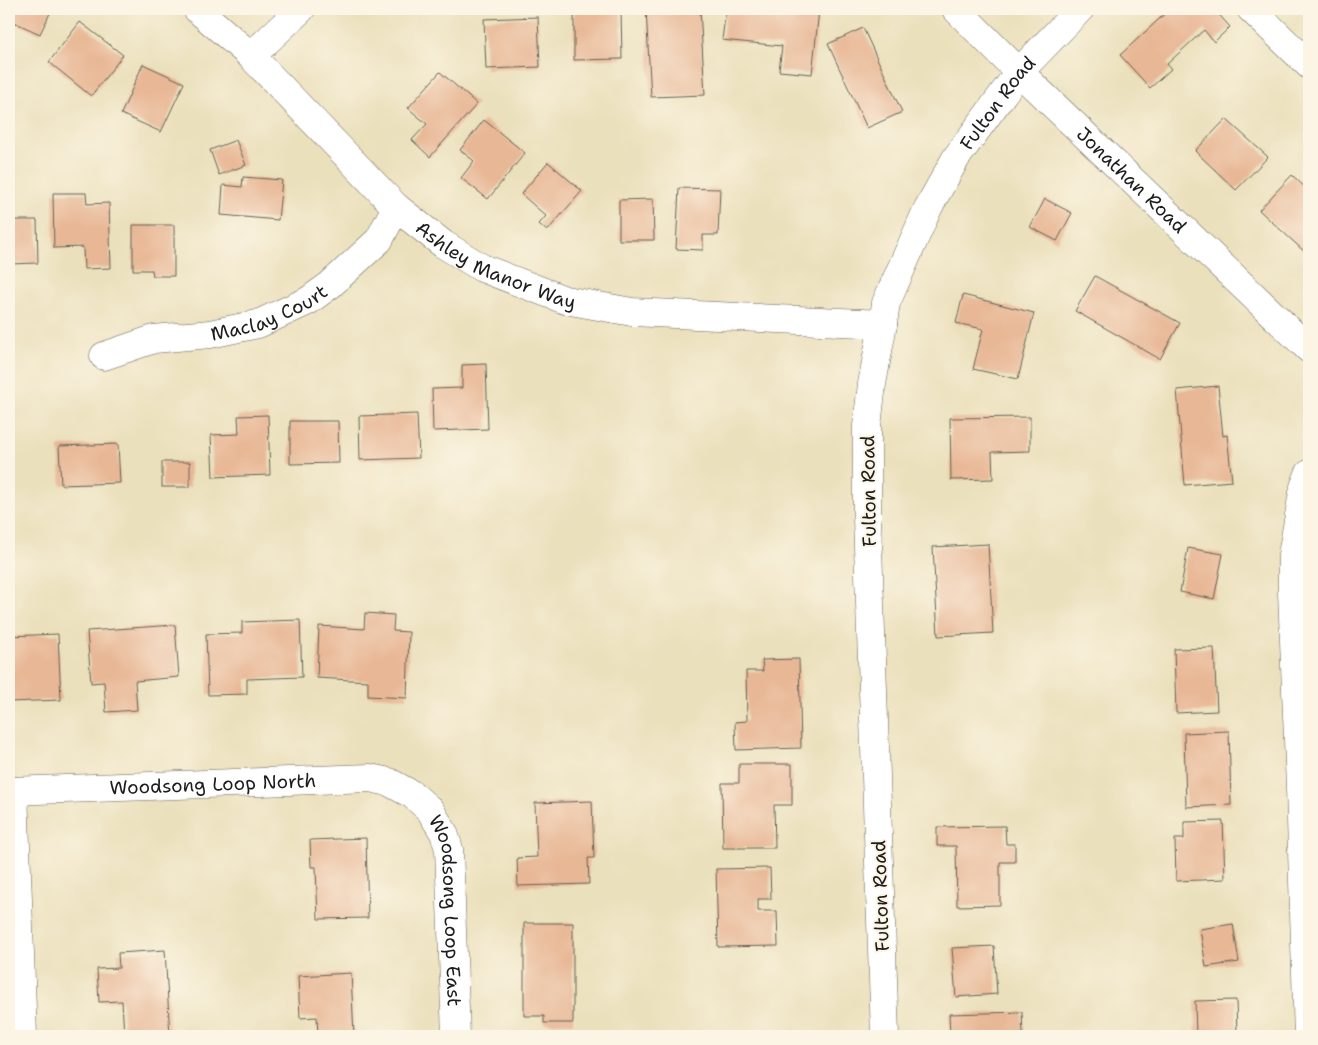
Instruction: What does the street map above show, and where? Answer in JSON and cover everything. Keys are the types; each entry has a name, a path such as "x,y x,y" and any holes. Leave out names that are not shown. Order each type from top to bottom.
{"street":[{"name":"Ashley Manor Way","path":"196,9 251,56 396,207 443,244 482,268 565,300 632,312 883,324"},
{"path":"251,56 301,9"},
{"name":"Jonathan Road","path":"956,9 1309,349"},
{"name":"Fulton Road","path":"886,1036 867,517 867,426 886,302 928,208 956,158 1020,72 1080,9"},
{"path":"1252,9 1309,65"},
{"name":"Maclay Court","path":"104,356 154,339 210,334 258,324 308,301 330,285 379,240 396,207"},
{"path":"1308,1036 1292,555 1304,487 1309,474"},
{"name":"Woodsong Loop North","path":"11,791 370,778 389,782 413,795"},
{"path":"11,791 23,1036"},
{"name":"Woodsong Loop East","path":"413,795 430,810 444,833 449,849 456,1036"}],"building":[{"path":"13,9 52,9 40,34 9,20"},
{"path":"574,9 621,9 622,59 574,60"},
{"path":"646,9 700,9 705,95 651,97"},
{"path":"726,9 819,10 812,74 779,71 782,46 722,40"},
{"path":"1170,9 1214,9 1230,27 1214,42 1204,30 1167,64 1171,69 1150,88 1120,55"},
{"path":"538,17 540,67 486,69 484,19"},
{"path":"80,22 123,55 91,96 49,62"},
{"path":"863,28 902,112 867,128 828,44"},
{"path":"143,64 184,83 161,132 121,114"},
{"path":"440,72 477,104 430,157 412,140 427,124 408,108"},
{"path":"1226,119 1268,157 1236,190 1195,151"},
{"path":"484,120 525,153 488,199 461,178 474,161 460,150"},
{"path":"236,140 246,165 219,175 210,150"},
{"path":"548,162 582,191 547,231 539,224 546,216 521,194"},
{"path":"1292,175 1309,191 1309,249 1306,253 1259,210"},
{"path":"243,177 282,180 278,220 221,215 223,185 242,187"},
{"path":"679,188 720,189 718,235 703,235 703,250 676,249"},
{"path":"53,193 86,193 87,204 109,203 111,268 84,269 83,247 54,248"},
{"path":"653,199 654,240 619,240 619,200"},
{"path":"1045,199 1072,213 1057,241 1030,227"},
{"path":"9,220 37,220 38,263 9,264"},
{"path":"133,225 174,225 174,276 153,276 152,270 133,270"},
{"path":"1095,276 1180,323 1160,359 1075,311"},
{"path":"963,295 1034,313 1018,379 973,369 983,329 956,323"},
{"path":"486,364 488,429 433,431 432,389 462,388 462,365"},
{"path":"1218,386 1223,436 1227,435 1232,481 1185,485 1177,390"},
{"path":"417,414 419,458 360,460 359,416"},
{"path":"268,415 270,475 213,477 211,435 239,434 238,416"},
{"path":"1030,417 1030,451 992,452 993,479 951,480 950,418"},
{"path":"290,421 338,421 339,463 290,464"},
{"path":"118,444 120,483 61,485 59,446"},
{"path":"162,462 190,462 190,487 162,487"},
{"path":"988,544 993,633 938,636 933,547"},
{"path":"1188,548 1223,554 1214,599 1180,592"},
{"path":"365,613 394,615 393,631 409,632 407,698 368,696 368,681 317,678 319,626 364,629"},
{"path":"300,620 302,677 247,679 247,694 208,695 206,634 242,633 242,622"},
{"path":"175,625 179,677 135,681 137,710 106,712 104,682 91,683 87,631"},
{"path":"58,634 61,700 9,702 9,636"},
{"path":"1214,648 1217,711 1176,713 1174,649"},
{"path":"799,659 801,748 736,750 735,722 747,721 746,671 763,671 762,660"},
{"path":"1229,731 1231,805 1186,807 1184,733"},
{"path":"739,764 792,764 792,805 774,805 775,848 723,848 722,783 739,783"},
{"path":"592,801 594,858 588,858 589,884 518,886 517,858 537,857 535,803"},
{"path":"1223,821 1225,879 1176,881 1175,839 1184,839 1184,822"},
{"path":"1005,826 1006,844 1015,844 1015,862 1000,862 1000,905 957,906 956,846 937,846 937,827"},
{"path":"366,838 368,918 318,919 316,867 311,867 310,840"},
{"path":"770,868 771,899 758,899 758,911 777,911 778,946 718,947 716,869"},
{"path":"524,923 573,923 573,1023 544,1023 544,1016 524,1016"},
{"path":"1233,924 1239,962 1206,967 1200,929"},
{"path":"994,946 997,994 956,997 952,948"},
{"path":"165,950 170,1036 124,1036 122,1001 99,1002 97,969 119,968 118,953"},
{"path":"351,973 354,1036 318,1036 317,1017 300,1018 298,976"},
{"path":"1236,1000 1237,1036 1196,1036 1195,1001"},
{"path":"1022,1012 1023,1036 950,1036 949,1014"}]}
